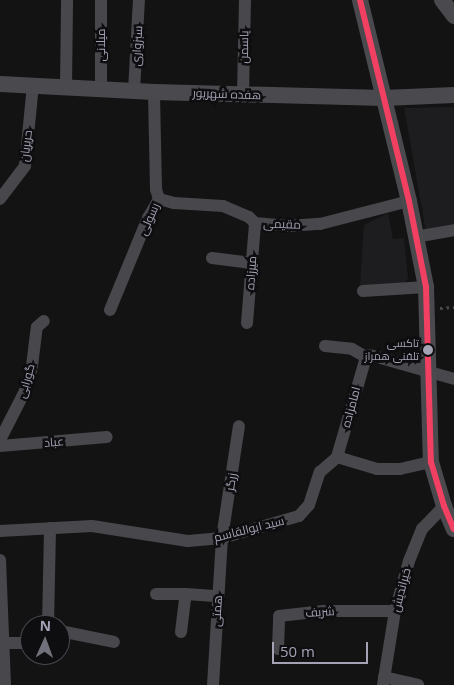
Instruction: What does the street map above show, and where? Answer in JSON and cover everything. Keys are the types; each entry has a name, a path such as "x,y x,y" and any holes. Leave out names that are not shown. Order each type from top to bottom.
{"main road":[{"path":"360,0 409,201 426,287 431,462 444,506 454,529"},
{"path":"442,0 454,16"},
{"name":"هفده شهریور","path":"0,84 243,95 384,98 454,94"},
{"path":"390,124 392,105 396,100 405,97"}],"street":[{"path":"66,87 67,0"},
{"name":"میلانی","path":"101,0 101,89"},
{"name":"سبزواری","path":"134,91 139,0"},
{"name":"یاسمن","path":"243,95 245,0"},
{"name":"حریریان","path":"0,199 24,166 33,85"},
{"name":"رسولی","path":"110,310 148,218 159,199 156,189 154,92"},
{"name":"مقیمی","path":"159,199 174,203 223,206 249,217 254,223 288,226 320,224 409,201"},
{"name":"میرزاده","path":"247,323 254,223"},
{"path":"415,237 454,230"},
{"path":"212,258 252,263"},
{"path":"363,291 426,287"},
{"name":"گورابی","path":"0,440 26,391 32,366 37,327 44,321"},
{"path":"325,346 352,349 366,357 370,355 454,379"},
{"name":"امامزاده","path":"337,456 366,357"},
{"name":"زرگر","path":"222,538 239,426"},
{"name":"عباد","path":"0,446 107,437"},
{"path":"337,456 377,469 400,469 431,462"},
{"name":"سید ابوالقاسم","path":"0,531 92,526 188,540 222,538 299,516 309,505 320,472 337,456"},
{"name":"خیراندیش","path":"383,681 395,611 409,560 422,529 444,506"},
{"path":"48,615 50,528"},
{"name":"همتی","path":"213,685 222,538"},
{"path":"0,560 4,643 2,658 5,685"},
{"path":"156,594 218,596"},
{"path":"182,632 186,594"},
{"name":"شریف","path":"278,649 279,616 324,611 395,611"},
{"path":"70,633 114,642"},
{"path":"4,643 20,643"},
{"path":"383,681 418,685"}],"shaded area":[{"path":"454,107 454,227 426,232 404,108"},
{"path":"388,213 393,239 404,238 408,279 403,284 366,288 360,285 364,225"}],"transit line":[{"path":"360,0 409,201 426,287 431,462 444,506 454,529"}],"place":[{"name":"تاکسی تلفنی همراز","path":"428,350"}]}
